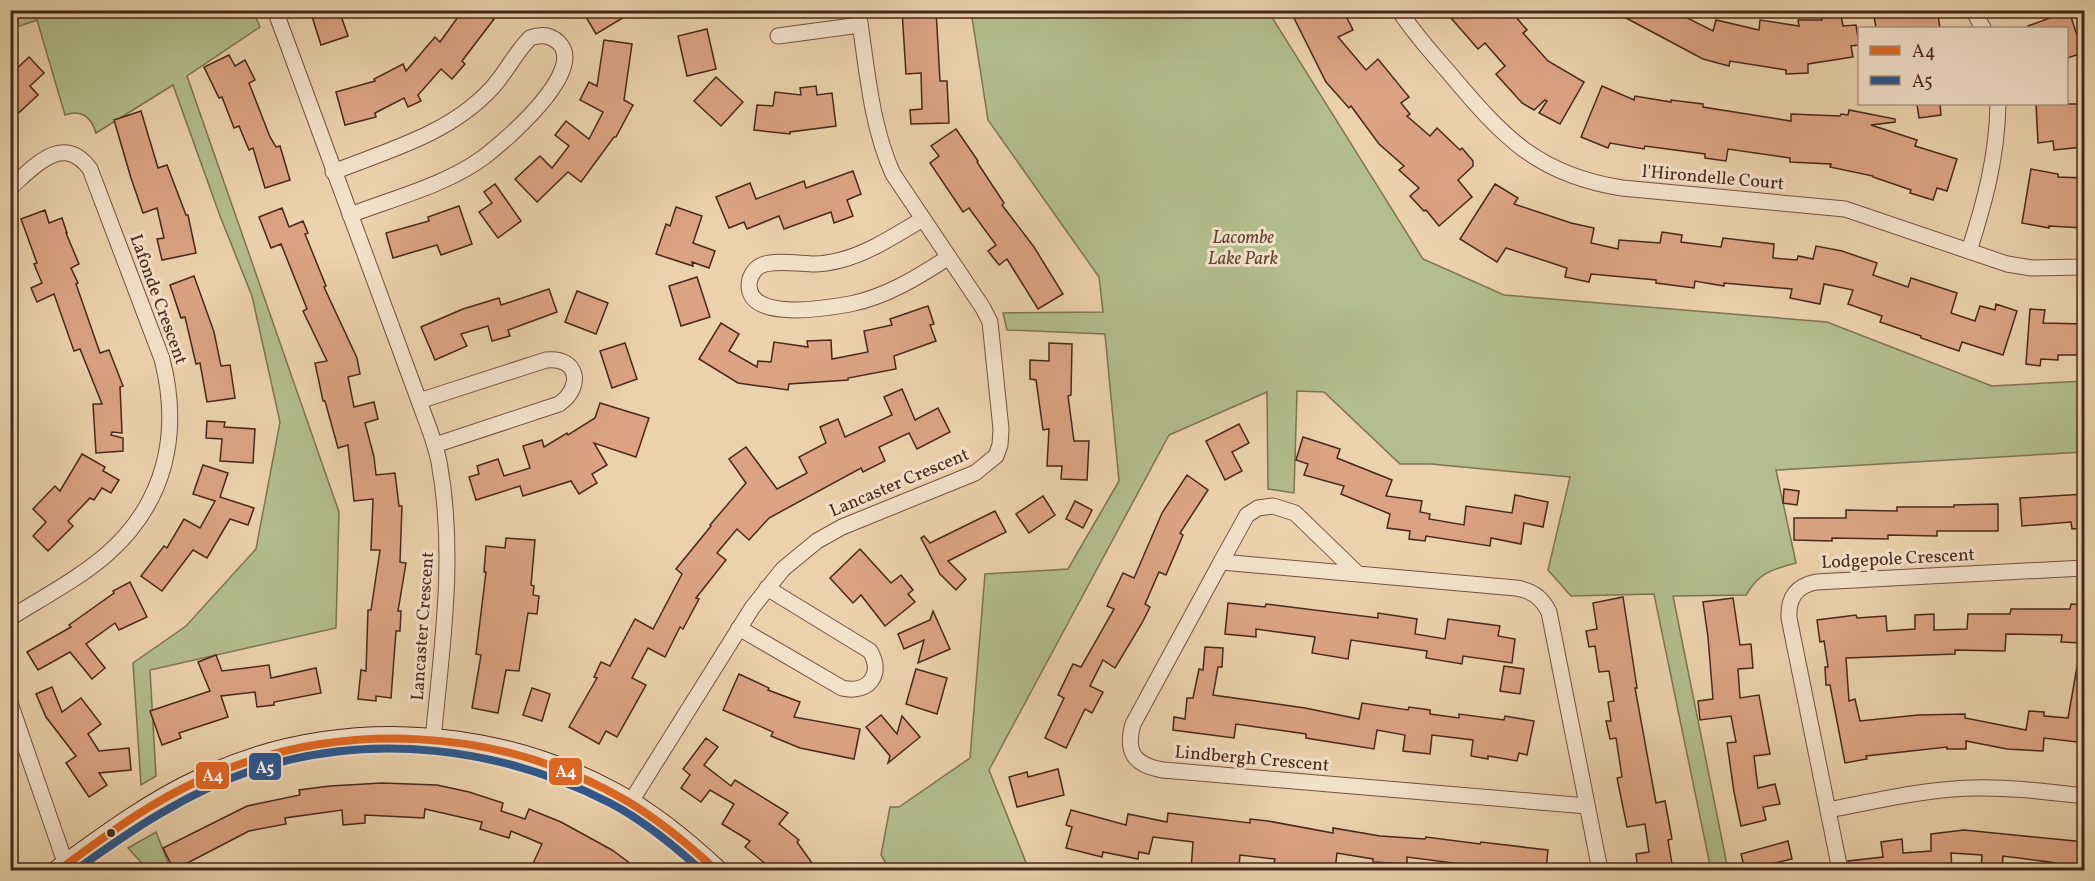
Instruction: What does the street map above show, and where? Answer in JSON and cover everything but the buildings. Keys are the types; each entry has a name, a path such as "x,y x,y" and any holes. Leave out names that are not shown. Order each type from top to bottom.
{"street":[{"name":"Lancaster Crescent","path":"275,10 435,445 445,501 448,552 433,739"},
{"name":"l'Hirondelle Court","path":"1399,10 1440,63 1502,133 1539,160 1566,174 1594,183 1622,188 1845,209 2018,266 2085,267"},
{"path":"1973,10 1983,27"},
{"path":"1983,10 1984,27"},
{"name":"Lancaster Crescent","path":"630,802 739,628 783,569 817,541 842,527 975,473 996,456 1000,445 1001,429 990,322 983,308 893,174 881,147 871,101 859,18 778,36"},
{"path":"333,171 418,140 455,120 491,89 530,38 542,35 550,37 562,47 566,60 560,74 534,111 506,140 483,158 458,172 350,215"},
{"path":"1969,251 1990,182 1996,143 1998,105"},
{"name":"Lafonde Crescent","path":"10,188 37,163 56,153 70,153 79,157 90,169 162,358 171,411 169,443 161,478 137,522 117,545 93,565 10,618"},
{"path":"923,219 878,245 841,260 818,264 771,263 760,266 752,273 749,285 752,295 758,303 782,309 810,309 851,304 892,291 949,257"},
{"path":"419,401 546,360 561,361 572,369 574,389 559,404 435,445"},
{"name":"Lindbergh Crescent","path":"1358,574 1295,513 1273,506 1258,508 1247,515 1133,724 1130,736 1132,753 1141,763 1163,770 1587,806"},
{"path":"1221,562 1516,588 1533,593 1543,602 1549,612 1600,870"},
{"name":"Lodgepole Crescent","path":"1840,870 1789,618 1790,601 1797,590 1816,582 2085,568"},
{"path":"739,628 842,688 853,691 870,683 875,672 876,661 870,651 767,588"},
{"path":"10,703 63,868 169,796 200,779 269,754 302,746 336,740 385,737 433,739 474,745 524,756 577,776 630,802 671,831 716,870"},
{"path":"1828,810 1929,791 1961,789 2009,789 2085,796"}],"green space":[{"path":"10,11 253,11 260,27 187,76 339,512 336,628 150,670 156,776 141,785 133,663 186,626 256,549 280,422 252,296 220,216 173,85 96,133 85,116 76,113 65,115 37,20 11,29"},
{"name":"Lacombe Lake Park","path":"971,11 1268,11 1423,259 1504,295 1827,322 1992,386 2084,381 2084,452 1776,470 1796,563 1767,573 1756,581 1746,595 1673,596 1728,870 1711,870 1654,594 1571,596 1548,570 1570,477 1431,464 1400,464 1324,392 1297,391 1294,493 1268,489 1267,392 1169,435 989,770 1029,870 890,870 881,855 890,807 899,807 970,758 985,574 1068,569 1119,481 1105,334 1007,330 1003,313 1103,312 1099,277 988,120"},
{"path":"156,832 171,870 148,870 128,848"}],"transit line":[{"name":"A4","path":"59,870 127,821 163,799 200,780 252,760 306,747 361,740 416,739 471,745 525,757 577,776 627,801 650,816 716,870"},
{"name":"A5","path":"76,870 161,813 229,779 298,758 343,751 389,749 435,751 480,758 525,769 568,784 634,817 669,842 701,870"}]}
